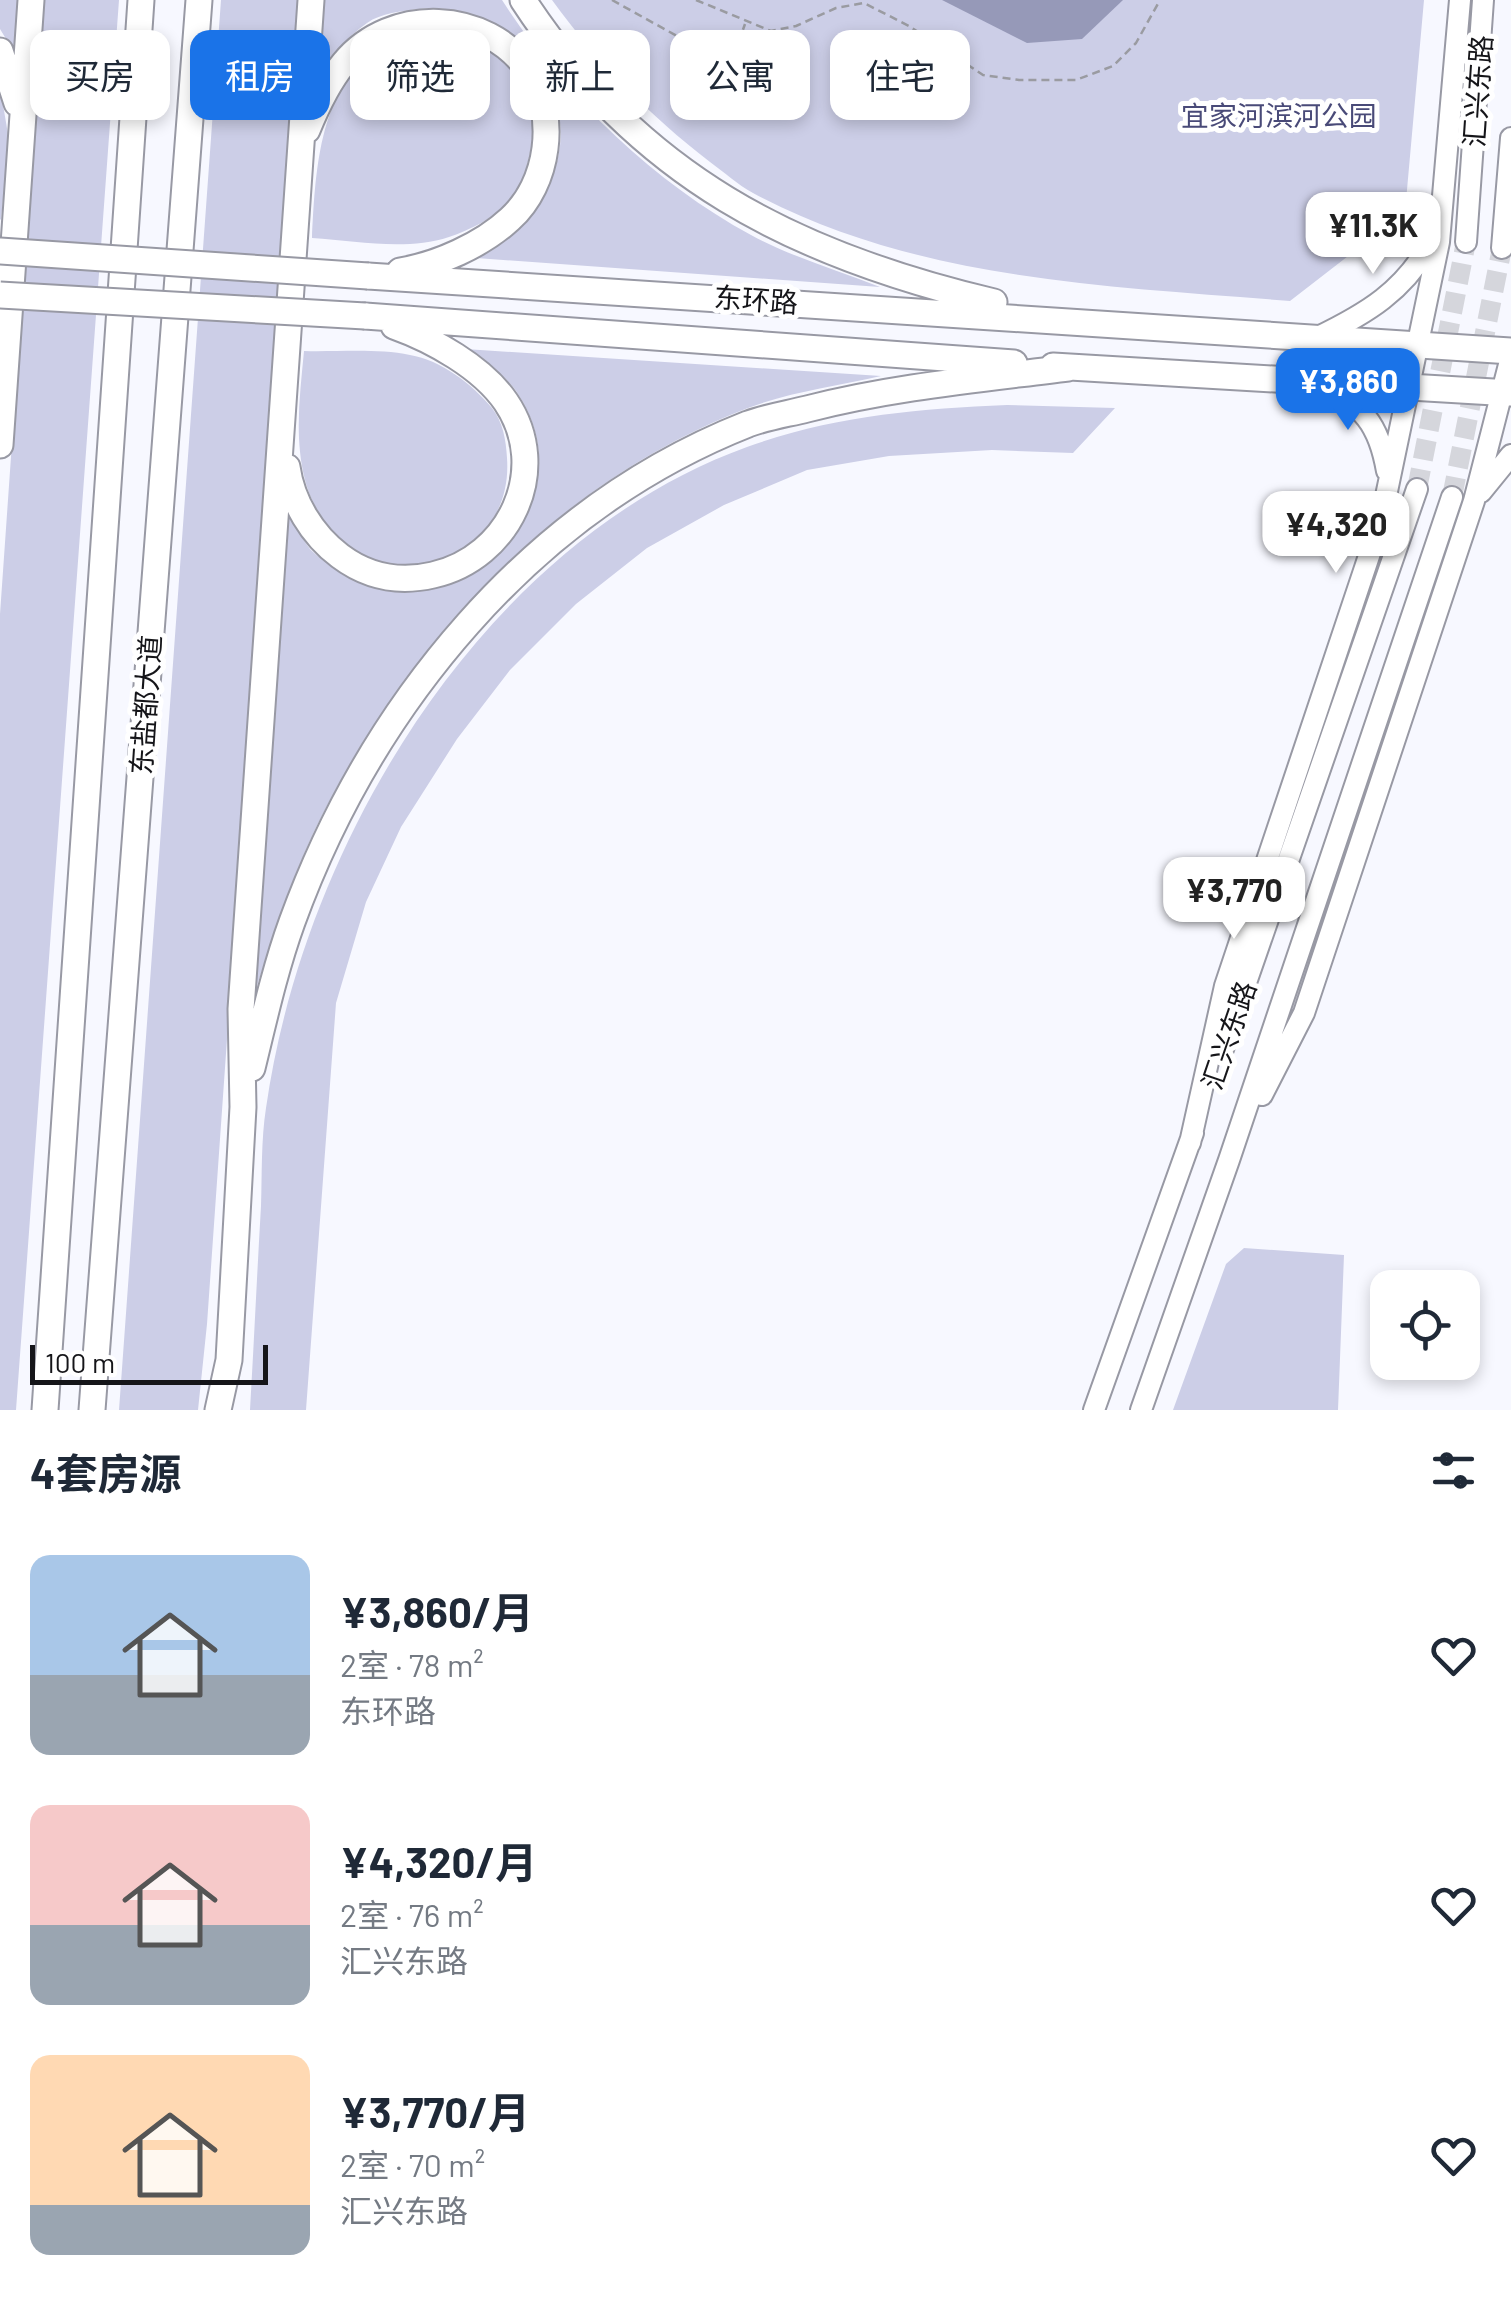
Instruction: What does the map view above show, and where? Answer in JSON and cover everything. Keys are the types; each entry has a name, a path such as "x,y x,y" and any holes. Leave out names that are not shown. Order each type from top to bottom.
{"highway":[{"path":"0,445 32,0"},
{"name":"东盐都大道","path":"45,1410 141,0"},
{"name":"东盐都大道","path":"92,1410 198,0"},
{"path":"228,1410 243,1106 242,1009 311,0"},
{"path":"523,0 568,62 617,116 676,167 761,222 924,286 1067,319"},
{"path":"301,149 313,115 344,62 370,40 402,25 440,21 471,27 502,43 530,72 547,122 545,154 533,188 512,218 442,259 368,276"},
{"path":"0,51 16,92 21,141"},
{"name":"东环路","path":"0,251 1067,319 1511,354"},
{"path":"646,335 648,292"},
{"name":"东环路","path":"0,295 646,335 1068,368 1507,393"},
{"path":"282,433 288,479 300,512 324,544 352,565 381,577 416,579 450,571 476,558 505,531 519,501 524,472 522,445 506,401 481,376 438,345 365,316"},
{"path":"243,1106 292,922 339,812 392,721 456,637 524,564 597,505 677,457 751,423 837,401 1068,368"},
{"path":"218,1410 229,1360"}],"main road":[{"path":"1190,1144 1226,986 1381,520 1440,226 1460,0"},
{"name":"汇兴东路","path":"1466,242 1483,0"},
{"name":"汇兴东路","path":"1502,248 1511,138"},
{"path":"1316,338 1364,315 1397,290 1420,263 1440,226"},
{"path":"1229,1160 1304,1013 1474,502 1507,393 1511,354"},
{"path":"1309,381 1347,398 1371,421 1383,448 1388,484"},
{"path":"1474,502 1511,455"},
{"name":"汇兴东路","path":"1094,1410 1417,489"},
{"name":"汇兴东路","path":"1141,1410 1452,497"}],"path":[{"path":"612,0 704,51 722,53 739,41 746,22"},
{"path":"696,0 771,31 796,26 836,8 864,4 909,26 982,75 1019,80 1076,80 1113,66 1136,43 1160,0"}],"green space":[{"path":"0,0 21,0 17,57 0,29"},
{"path":"43,0 119,0 117,30 41,30"},
{"path":"221,0 300,0 298,30 219,30"},
{"path":"322,0 502,0 523,30 510,30 510,38 473,16 446,9 419,9 385,15 358,30 350,30 350,38 330,62 330,30 320,30"},
{"name":"宜家河滨河公园","path":"552,0 1424,0 1405,212 1290,301 1084,283 947,262 881,245 816,222 753,193 650,110 650,30 575,30"},
{"path":"492,54 510,71 510,120 531,120 528,160 517,191 503,208 481,223 433,241 381,244 312,238 323,137 350,78 350,120 490,120"},
{"path":"0,87 9,140 1,220 0,219"},
{"path":"35,120 110,120 16,1410 0,1410 0,614"},
{"path":"212,120 292,120 198,1410 119,1410"},
{"path":"560,120 599,120 645,162 714,213 766,243 880,287 476,258 520,226 542,198 560,146"},
{"path":"465,349 881,376 764,402 681,438 617,475 503,567 452,621 365,740 305,851 252,1001 287,509 315,554 378,587 421,590 462,578 497,554 523,521 538,482 537,438 513,387 494,368"},
{"path":"304,351 384,352 422,358 455,374 492,408 505,438 507,478 496,514 474,541 441,559 393,566 358,553 334,533 309,494 302,464 299,416"},
{"path":"1007,405 1115,408 1073,453 992,450 889,456 807,470 724,505 647,548 576,604 510,670 457,739 401,827 366,902 336,1003 306,1410 250,1410 263,1132 287,1007 320,905 366,807 422,713 489,627 566,553 652,492 747,447 811,428 907,412"},
{"path":"1244,1248 1344,1255 1338,1410 1173,1410 1226,1264"}],"shaded area":[{"path":"942,0 1123,0 1082,39 1027,43"}],"tunnel":[{"path":"1417,489 1466,242"},
{"path":"1452,497 1502,248"}]}
